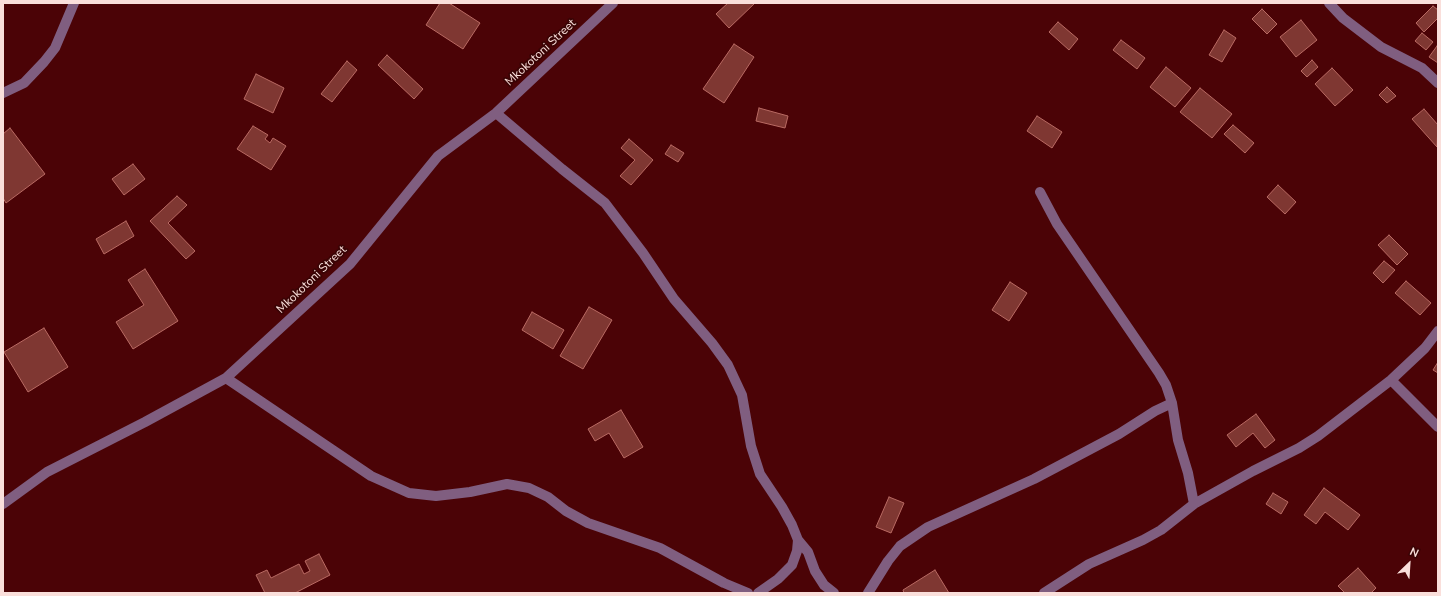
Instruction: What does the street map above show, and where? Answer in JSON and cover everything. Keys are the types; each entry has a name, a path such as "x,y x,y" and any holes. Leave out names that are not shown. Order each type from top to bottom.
{"street":[{"path":"3,93 24,83 44,62 54,48 74,3"},
{"name":"Mkokotoni Street","path":"3,504 47,472 145,422 226,378 350,264 438,156 496,113 613,3"},
{"path":"1328,3 1343,18 1381,47 1422,68 1438,83"},
{"path":"496,113 605,203 643,253 674,299 712,343 728,365 742,395 751,446 760,474 782,507 798,540 808,552 815,571 824,585 834,593"},
{"path":"1040,192 1057,224 1166,385 1172,403 1178,440 1188,473 1194,504"},
{"path":"1044,593 1088,564 1143,540 1161,530 1194,504 1253,471 1299,448 1335,424 1391,380 1425,348 1438,331"},
{"path":"226,378 371,476 409,493 436,496 470,492 507,484 529,488 548,497 566,511 588,523 660,548 724,583 748,593"},
{"path":"1391,380 1438,427"},
{"path":"868,593 888,561 900,546 928,527 1034,479 1119,434 1155,411 1172,403"},
{"path":"758,593 778,579 792,565 797,551 798,540"}],"building":[{"path":"440,3 449,3 480,23 463,49 426,25"},
{"path":"728,3 755,3 729,28 716,14"},
{"path":"1433,6 1438,10 1438,18 1424,32 1416,23"},
{"path":"1262,9 1277,24 1267,34 1252,19"},
{"path":"1301,20 1317,40 1296,57 1280,37"},
{"path":"1058,22 1078,39 1069,50 1049,32"},
{"path":"1224,30 1236,38 1222,62 1209,55"},
{"path":"1422,33 1433,42 1426,50 1415,41"},
{"path":"1121,40 1145,58 1137,69 1113,50"},
{"path":"734,44 754,57 724,103 703,89"},
{"path":"1437,46 1438,47 1438,63 1429,57"},
{"path":"387,55 423,89 414,99 378,65"},
{"path":"1312,60 1318,67 1307,77 1301,71"},
{"path":"347,61 357,70 332,102 321,94"},
{"path":"1166,67 1191,88 1175,107 1150,87"},
{"path":"1332,68 1353,90 1335,106 1315,84"},
{"path":"256,74 284,88 273,113 244,99"},
{"path":"1387,87 1396,96 1387,103 1379,95"},
{"path":"1200,88 1232,114 1212,138 1180,112"},
{"path":"759,108 788,116 785,128 756,121"},
{"path":"1424,109 1438,125 1437,147 1412,119"},
{"path":"1037,116 1062,132 1052,148 1027,131"},
{"path":"1233,125 1254,143 1245,153 1224,134"},
{"path":"253,126 268,135 265,139 270,143 273,138 286,146 271,170 237,149"},
{"path":"10,128 45,174 6,203 3,198 3,134"},
{"path":"629,139 653,160 631,185 620,176 635,160 621,148"},
{"path":"671,145 684,153 678,162 665,154"},
{"path":"133,164 145,179 124,195 112,179"},
{"path":"1278,185 1296,202 1285,214 1267,197"},
{"path":"177,196 187,205 168,223 195,251 186,259 150,221"},
{"path":"126,221 134,236 104,254 96,239"},
{"path":"1389,235 1408,254 1397,265 1378,245"},
{"path":"1384,261 1395,270 1383,283 1373,273"},
{"path":"145,269 178,321 133,349 116,322 144,305 128,280"},
{"path":"1406,281 1431,303 1420,315 1395,293"},
{"path":"1010,282 1027,293 1009,321 992,310"},
{"path":"589,307 612,320 583,369 560,356"},
{"path":"532,312 564,330 553,349 522,330"},
{"path":"44,328 68,367 28,392 4,352"},
{"path":"1438,362 1438,373 1433,370"},
{"path":"621,410 643,447 624,458 609,433 595,441 588,429"},
{"path":"1256,414 1275,440 1265,448 1253,433 1236,447 1227,435"},
{"path":"1324,488 1360,515 1348,530 1325,512 1316,524 1304,515"},
{"path":"1273,493 1288,502 1281,514 1266,504"},
{"path":"889,497 904,503 891,533 876,527"},
{"path":"319,554 330,575 295,593 265,593 256,575 267,570 271,578 299,564 304,574 310,571 305,561"},
{"path":"1358,568 1376,588 1371,593 1345,593 1338,586"},
{"path":"935,570 949,593 904,593 903,590"}]}
